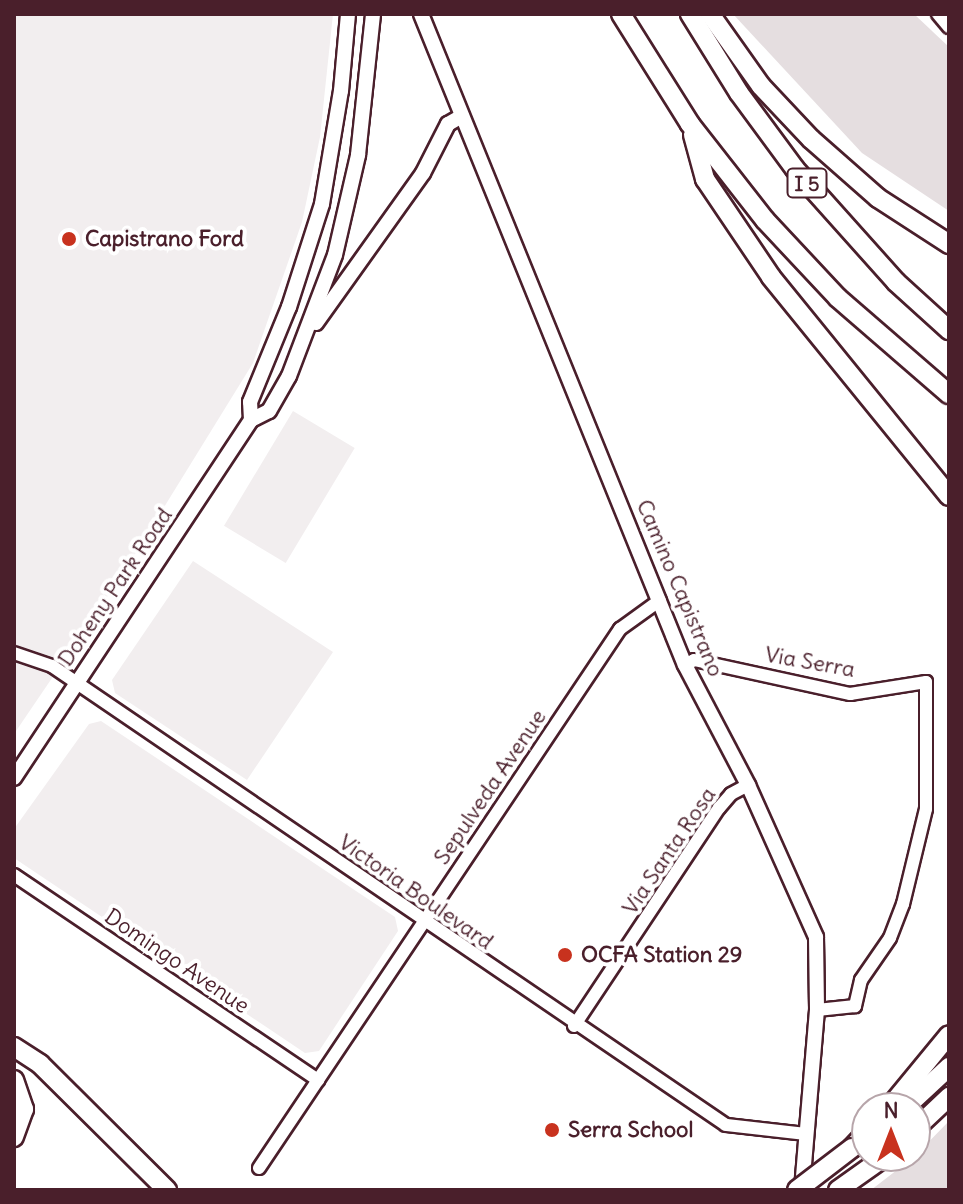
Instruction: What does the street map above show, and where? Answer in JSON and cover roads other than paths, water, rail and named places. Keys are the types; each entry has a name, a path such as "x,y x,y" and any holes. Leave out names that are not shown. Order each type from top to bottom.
{"highway":[{"name":"I 5","path":"621,14 690,124 765,220 838,298 949,394"},
{"name":"I 5","path":"690,14 739,93 795,169 896,282 949,330"},
{"path":"710,14 761,86 811,139 878,198 949,244"},
{"path":"690,124 705,179 724,210 771,277 949,496"},
{"path":"902,1092 949,1035"},
{"path":"14,1047 40,1064 167,1190"},
{"path":"922,1092 949,1067"},
{"path":"14,1080 24,1109 14,1137"},
{"path":"931,1114 949,1097"},
{"path":"800,1190 851,1148"},
{"path":"844,1186 864,1172"}],"main road":[{"name":"Doheny Park Road","path":"251,420 250,402 289,307 322,204 341,91 348,14"},
{"name":"Doheny Park Road","path":"14,778 251,420 269,411 305,339 349,206 373,14"},
{"name":"Camino Capistrano","path":"421,14 685,665 748,785 816,937 817,1010 800,1190"},
{"path":"305,339 423,173 448,124 462,116"}],"street":[{"path":"938,14 949,27"},
{"name":"Sepulveda Avenue","path":"259,1168 620,629 660,600"},
{"name":"Victoria Boulevard","path":"14,653 52,666 574,1026 726,1125 806,1134"},
{"name":"Via Serra","path":"685,665 694,660 850,694 922,681 927,685 926,809 890,938 861,980 855,1006 817,1010"},
{"name":"Via Santa Rosa","path":"574,1026 719,808 731,794 748,785"},
{"name":"Domingo Avenue","path":"14,875 318,1080"}],"place":[{"name":"Capistrano Ford","path":"69,239"},
{"name":"OCFA Station 29","path":"565,955"},
{"name":"Serra School","path":"552,1130"}]}
